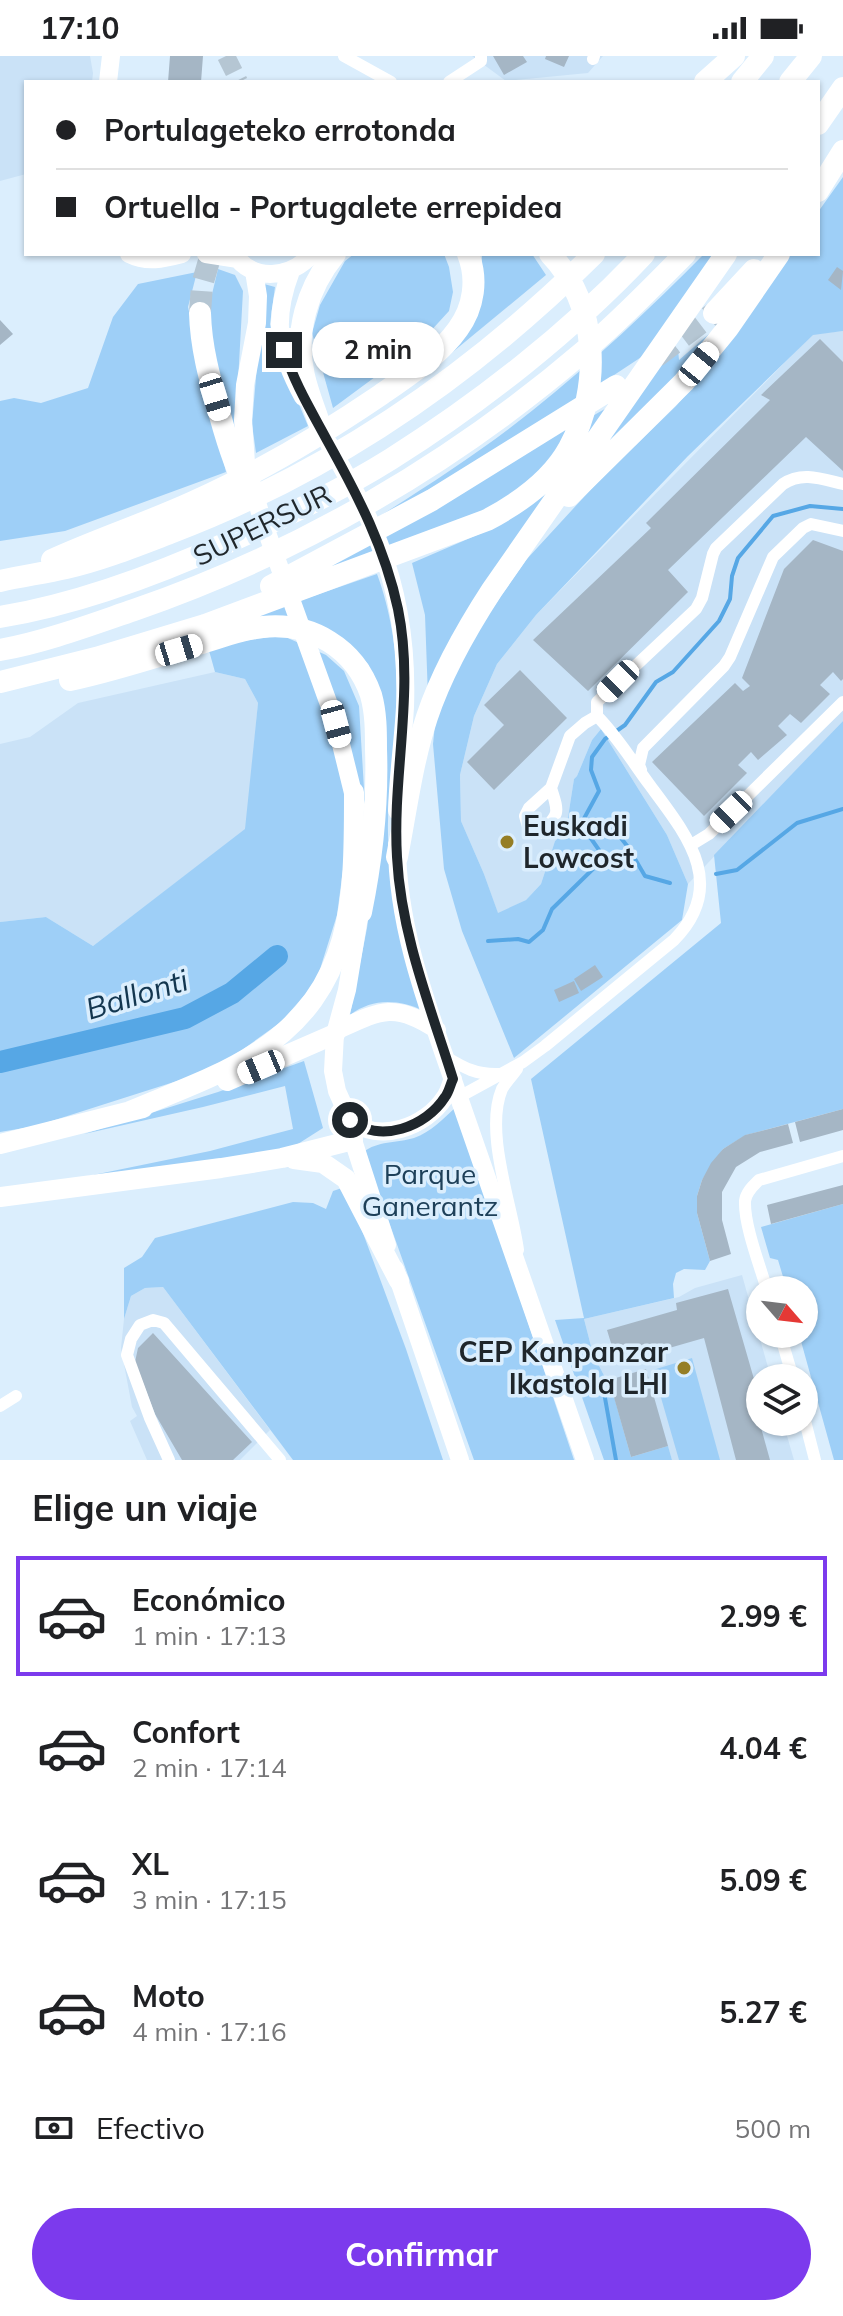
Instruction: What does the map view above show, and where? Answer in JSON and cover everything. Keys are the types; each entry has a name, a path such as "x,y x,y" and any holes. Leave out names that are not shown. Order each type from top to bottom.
{"highway":[{"path":"707,80 734,56"},
{"path":"744,80 763,56"},
{"path":"792,80 811,56"},
{"path":"820,99 843,71"},
{"path":"820,121 843,88"},
{"path":"820,181 843,150"},
{"path":"820,188 843,150"},
{"path":"319,423 304,376 301,332 313,289 334,256"},
{"path":"5,580 193,502 264,467 392,387 436,352 460,327 474,290 474,274 469,256"},
{"path":"0,682 205,625 487,520 532,491 568,450 580,424 590,380 589,337 584,314 574,289 552,256"},
{"path":"5,580 68,567 126,550 202,521 290,480 362,439 426,397 524,320 592,256"},
{"name":"SUPERSUR","path":"0,617 88,596 179,564 295,512 389,460 457,414 528,359 615,285 642,256"},
{"path":"0,650 102,621 191,590 265,558 354,512 478,434 527,397 585,350 683,256"},
{"path":"397,857 427,718 468,627 725,256"},
{"path":"714,313 765,256"},
{"path":"524,544 556,508 684,382 728,328 778,256"},
{"path":"200,313 206,369 261,516"},
{"path":"139,645 314,565 432,500 616,386"},
{"path":"0,693 102,673 234,632 261,627 301,628 322,637 352,660 363,675 372,697 377,778 375,820 361,912"}],"main road":[{"path":"130,1111 217,1074 256,1053 287,1030 312,1003 329,976 349,912 354,792"},
{"path":"0,1144 166,1103 236,1078 336,1033"},
{"path":"0,1197 144,1180 282,1158 352,1130"},
{"path":"282,1158 323,1163 346,1179 399,1281"}],"street":[{"path":"108,56 108,79"},
{"path":"344,56 387,80"},
{"path":"452,80 481,61 481,56"},
{"path":"135,256 162,260 175,256"},
{"path":"236,257 254,271 279,274 291,271 310,256"},
{"path":"240,465 245,385 257,323 258,296 254,271"},
{"path":"291,271 281,304 278,328 294,380 371,525 392,584 402,640 405,705 397,805 397,857 409,940 446,1057 452,1091 524,1283 585,1460"},
{"path":"352,1130 399,1130 415,1124 430,1114 452,1091 502,1074 523,1062 685,929 699,896 700,871 691,845 686,834 597,716 597,702 699,606 716,548 783,484 791,478 807,476 843,484"},
{"path":"261,516 336,724 361,833 361,912 336,1033 333,1071 337,1091 460,1460"},
{"path":"641,773 643,748 730,657 773,557 811,524 843,531"},
{"path":"691,845 709,834 843,702"},
{"path":"551,788 570,736 597,716"},
{"path":"621,745 633,747 650,741"},
{"path":"336,1033 385,1011 411,1015 437,1030"},
{"path":"446,1057 468,1071 502,1074"},
{"path":"523,1062 503,1088 496,1112 499,1155 524,1283"},
{"path":"763,1276 745,1198 759,1180 843,1156"},
{"path":"169,1460 127,1355 131,1339 140,1325 153,1320 164,1323 280,1460"},
{"path":"0,1406 16,1396"},
{"path":"809,1436 815,1460"}],"shaded area":[{"path":"0,56 90,56 92,80 24,80 24,175 0,181"},
{"path":"472,56 603,56 588,73 505,80"},
{"path":"843,331 843,721 688,884 667,835 601,729 592,740 574,779 566,830 555,841 541,884 526,900 498,914 461,821 460,775 474,716 497,664 536,615 813,334"},
{"path":"215,672 245,679 258,703 246,829 93,946 46,917 0,922 0,744 30,737 78,703"},
{"name":"CEP Kanpanzar Ikastola LHI","path":"742,1275 746,1289 746,1348 763,1348 767,1364 746,1364 746,1436 787,1436 794,1460 672,1460 668,1447 631,1457 613,1393 593,1354 584,1319 679,1297 695,1288"},
{"path":"163,1287 270,1430 240,1460 147,1460 130,1421 137,1416 132,1407 121,1348 124,1319 131,1296 145,1288"}],"green space":[{"path":"843,177 843,331 813,335 688,456 536,615 497,664 474,716 460,775 461,821 498,913 526,900 541,884 555,841 566,830 574,779 592,740 601,729 667,835 688,884 682,920 514,1058 462,931 444,869 433,744 436,715 470,641 526,560 706,372 788,256 820,256 820,209"},
{"path":"351,256 445,256 453,292 449,311 417,346 333,408 312,333 320,305 345,261"},
{"path":"482,256 533,256 546,275 437,365 482,296"},
{"path":"702,256 717,256 649,352 529,431 341,541 510,428 621,335"},
{"path":"218,269 235,275 243,291 235,436 215,377 207,315"},
{"path":"197,272 188,307 226,472 65,531 0,541 0,401 14,398 41,403 88,388 113,317 138,284"},
{"path":"264,284 275,287 270,324 274,344 308,426 256,453 252,424"},
{"path":"748,290 722,330 577,480 667,353 678,349 679,360 717,327 715,324"},
{"path":"610,406 428,697 425,615 412,563 491,529 545,495 567,466 589,418"},
{"path":"567,428 554,455 531,482 485,515 312,574"},
{"path":"377,574 391,624 398,694 388,818 391,879 403,945 424,1011 405,1004 386,1002 359,1009 350,1015 367,928 381,827 372,675 368,664 349,644 329,632 209,632"},
{"path":"281,635 326,655 344,671 359,706 365,805 347,839 337,915 316,982 281,1022 228,1060 199,1074 36,1126 0,1132 0,922 46,917 93,946 245,829 258,703 245,679 215,672 208,647"},
{"path":"843,721 843,1109 746,1135 723,1149 702,1180 697,1196 697,1213 710,1261 705,1270 684,1269 676,1273 674,1298 584,1319 593,1354 613,1393 631,1457 668,1446 672,1460 604,1460 555,1320 584,1318 531,1079 721,923 714,855"},
{"path":"304,1061 323,1128 290,1149 59,1182 210,1151 293,1129 285,1086 84,1134"},
{"name":"Parque Ganerantz","path":"456,1107 574,1460 474,1460 364,1152 375,1146 420,1135"},
{"path":"342,1188 357,1217 443,1460 293,1460 163,1287 145,1288 131,1296 124,1319 124,1268 142,1257 155,1238 293,1202 313,1203 326,1209 333,1191"},
{"path":"843,1204 843,1460 834,1460 818,1402 818,1364 807,1364 803,1348 818,1348 818,1276 783,1276 778,1260 770,1258 761,1227"},
{"path":"692,1358 720,1460 679,1460 653,1370"}],"building":[{"path":"170,56 203,56 201,80 168,80"},
{"path":"493,56 523,56 527,62 504,75"},
{"path":"546,56 569,56 564,67 545,59"},
{"path":"837,267 843,271 841,290 828,280"},
{"path":"0,320 13,334 0,345"},
{"path":"820,339 843,362 843,471 806,437 668,570 688,592 588,691 533,640 651,528 646,523 770,400 761,395"},
{"path":"813,540 843,551 843,679 841,681 833,672 820,685 830,694 801,723 790,714 778,726 787,735 758,760 751,752 738,765 747,773 704,816 652,762 735,683 743,691 750,686 742,678 784,569"},
{"path":"520,670 567,718 494,790 467,762 504,725 484,705"},
{"path":"595,965 603,977 581,991 574,979"},
{"path":"574,981 579,993 559,1002 554,990"},
{"path":"843,1109 843,1130 800,1142 795,1122"},
{"path":"788,1124 793,1143 760,1152 736,1167 722,1192 722,1220 731,1254 710,1261 697,1213 697,1196 711,1163 723,1149 745,1135"},
{"path":"843,1185 843,1204 771,1224 767,1205"},
{"path":"728,1289 750,1364 746,1364 746,1436 763,1436 770,1460 736,1460 704,1338 617,1363 607,1330 677,1310 676,1303"},
{"path":"153,1333 252,1442 233,1460 182,1460 155,1414 135,1362 138,1348"},
{"path":"646,1369 668,1446 631,1457 609,1380"}],"waterway":[{"name":"Ballonti","path":"488,941 518,939 529,942 543,930 552,909 595,867 601,853 581,824 599,791 591,770 592,757 605,739 625,725 656,682 673,672 719,621 730,599 732,576 738,558 773,516 810,506 843,509"},
{"path":"716,874 737,870 797,823 843,809"},
{"path":"583,824 613,828 645,876 670,883"},
{"name":"Ballonti","path":"0,1062 185,1018 232,993 277,956"},
{"path":"602,1381 616,1460"}],"tunnel":[{"path":"226,56 238,80"},
{"path":"200,313 202,285 210,256"},
{"path":"656,357 714,313"}],"place":[{"name":"Euskadi Lowcost","path":"507,842"},
{"name":"CEP Kanpanzar Ikastola LHI","path":"684,1368"}],"route":[{"path":"284,350 294,380 361,502 392,584 405,673 397,805 401,900 409,940 453,1079 445,1097 430,1114 415,1124 399,1130 381,1131 356,1125 350,1120"}]}
